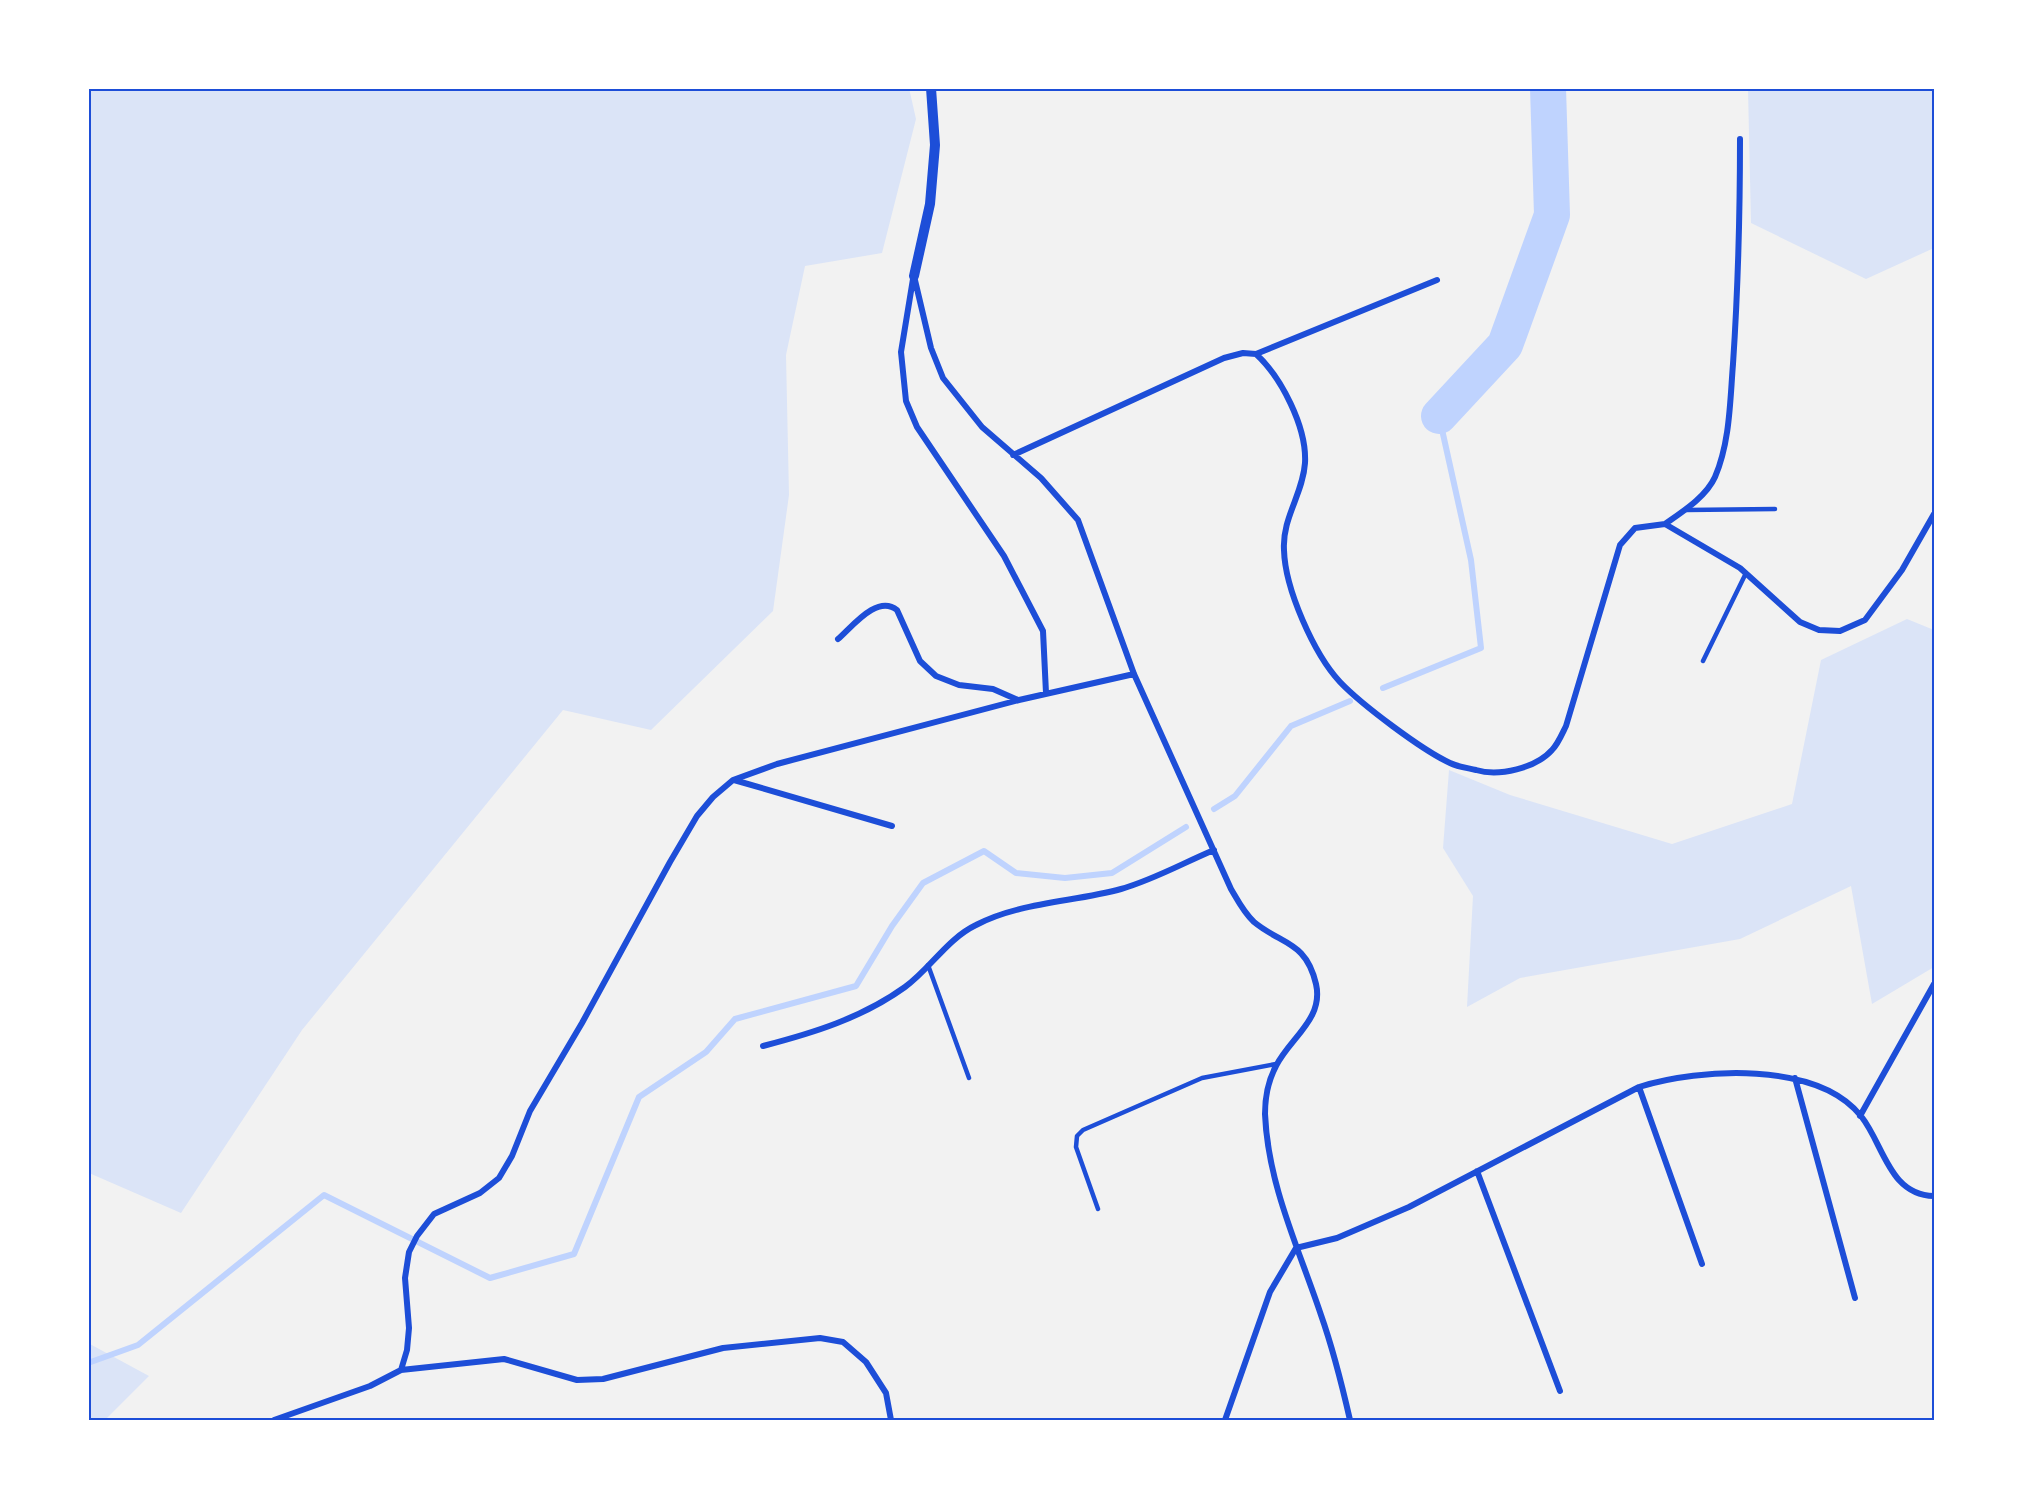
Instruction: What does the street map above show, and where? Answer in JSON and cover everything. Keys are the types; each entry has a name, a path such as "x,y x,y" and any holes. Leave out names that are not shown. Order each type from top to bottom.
{"street":[{"path":"931,88 935,145 930,204 901,351 906,401 917,426 1004,556 1043,631 1046,693"},
{"path":"1256,354 1268,365 1284,388 1303,442 1305,463 1284,529 1284,552 1291,584 1320,653 1341,683 1408,737 1450,763 1480,772 1516,770 1536,762 1552,750 1566,726 1620,545 1635,528 1665,524 1686,510 1714,479 1724,451 1730,413 1740,246 1740,139"},
{"path":"914,276 932,348 943,378 982,427 1041,478 1078,520 1134,674 1245,913 1267,931 1295,947 1309,963 1318,996 1304,1030 1276,1064 1267,1088 1265,1113 1269,1149 1290,1233 1334,1353 1350,1420"},
{"path":"1013,455 1224,358 1243,353 1256,354 1437,280"},
{"path":"1665,524 1716,551 1746,573 1800,622 1819,630 1840,631 1865,620 1902,570 1935,514"},
{"path":"837,639 872,610 882,604 890,605 897,610 920,661 936,676 959,685 993,689 1019,700"},
{"path":"400,1370 407,1350 409,1328 405,1278 409,1252 417,1236 434,1214 480,1193 499,1178 512,1156 530,1111 582,1023 670,861 697,816 733,780 777,764 1019,700 1134,674"},
{"path":"733,780 892,826"},
{"path":"763,1046 819,1032 840,1023 906,986 952,941 967,930 1004,913 1123,889 1214,850"},
{"path":"1860,1116 1899,1052 1935,984"},
{"path":"1226,1420 1270,1293 1296,1248 1337,1238 1373,1224 1640,1087 1663,1080 1729,1073 1795,1078 1833,1094 1860,1116 1893,1176 1908,1188 1935,1196"},
{"path":"1795,1078 1856,1298"},
{"path":"1640,1087 1702,1264"},
{"path":"1477,1171 1560,1391"},
{"path":"274,1420 370,1386 400,1370 504,1359 577,1380 603,1379 723,1348 820,1338 843,1342 866,1362 886,1393 891,1420"}],"lane":[{"path":"1686,510 1775,509"},
{"path":"1703,661 1746,573"},
{"path":"928,965 969,1078"},
{"path":"1098,1209 1076,1147 1077,1136 1083,1130 1202,1078 1276,1064"}],"shaded area":[{"path":"89,88 909,88 916,119 882,253 805,266 786,355 789,495 773,611 651,730 563,710 302,1030 181,1213 89,1173"},
{"path":"1748,89 1934,89 1934,248 1866,279 1751,223"},
{"path":"1907,619 1934,630 1934,967 1872,1004 1851,886 1740,939 1520,978 1467,1007 1473,896 1443,848 1449,770 1510,795 1672,844 1792,804 1821,660"},
{"path":"88,1343 149,1376 105,1420 89,1420"}],"waterway":[{"path":"1439,416 1505,345 1552,215 1548,88"},
{"path":"1383,688 1481,648 1471,560 1439,416"},
{"path":"1214,809 1235,796 1291,726 1350,701"},
{"path":"88,1363 138,1345 324,1195 490,1278 574,1254 639,1097 706,1052 735,1019 856,986 892,926 923,883 984,851 1016,873 1065,878 1112,873 1186,827"}]}
